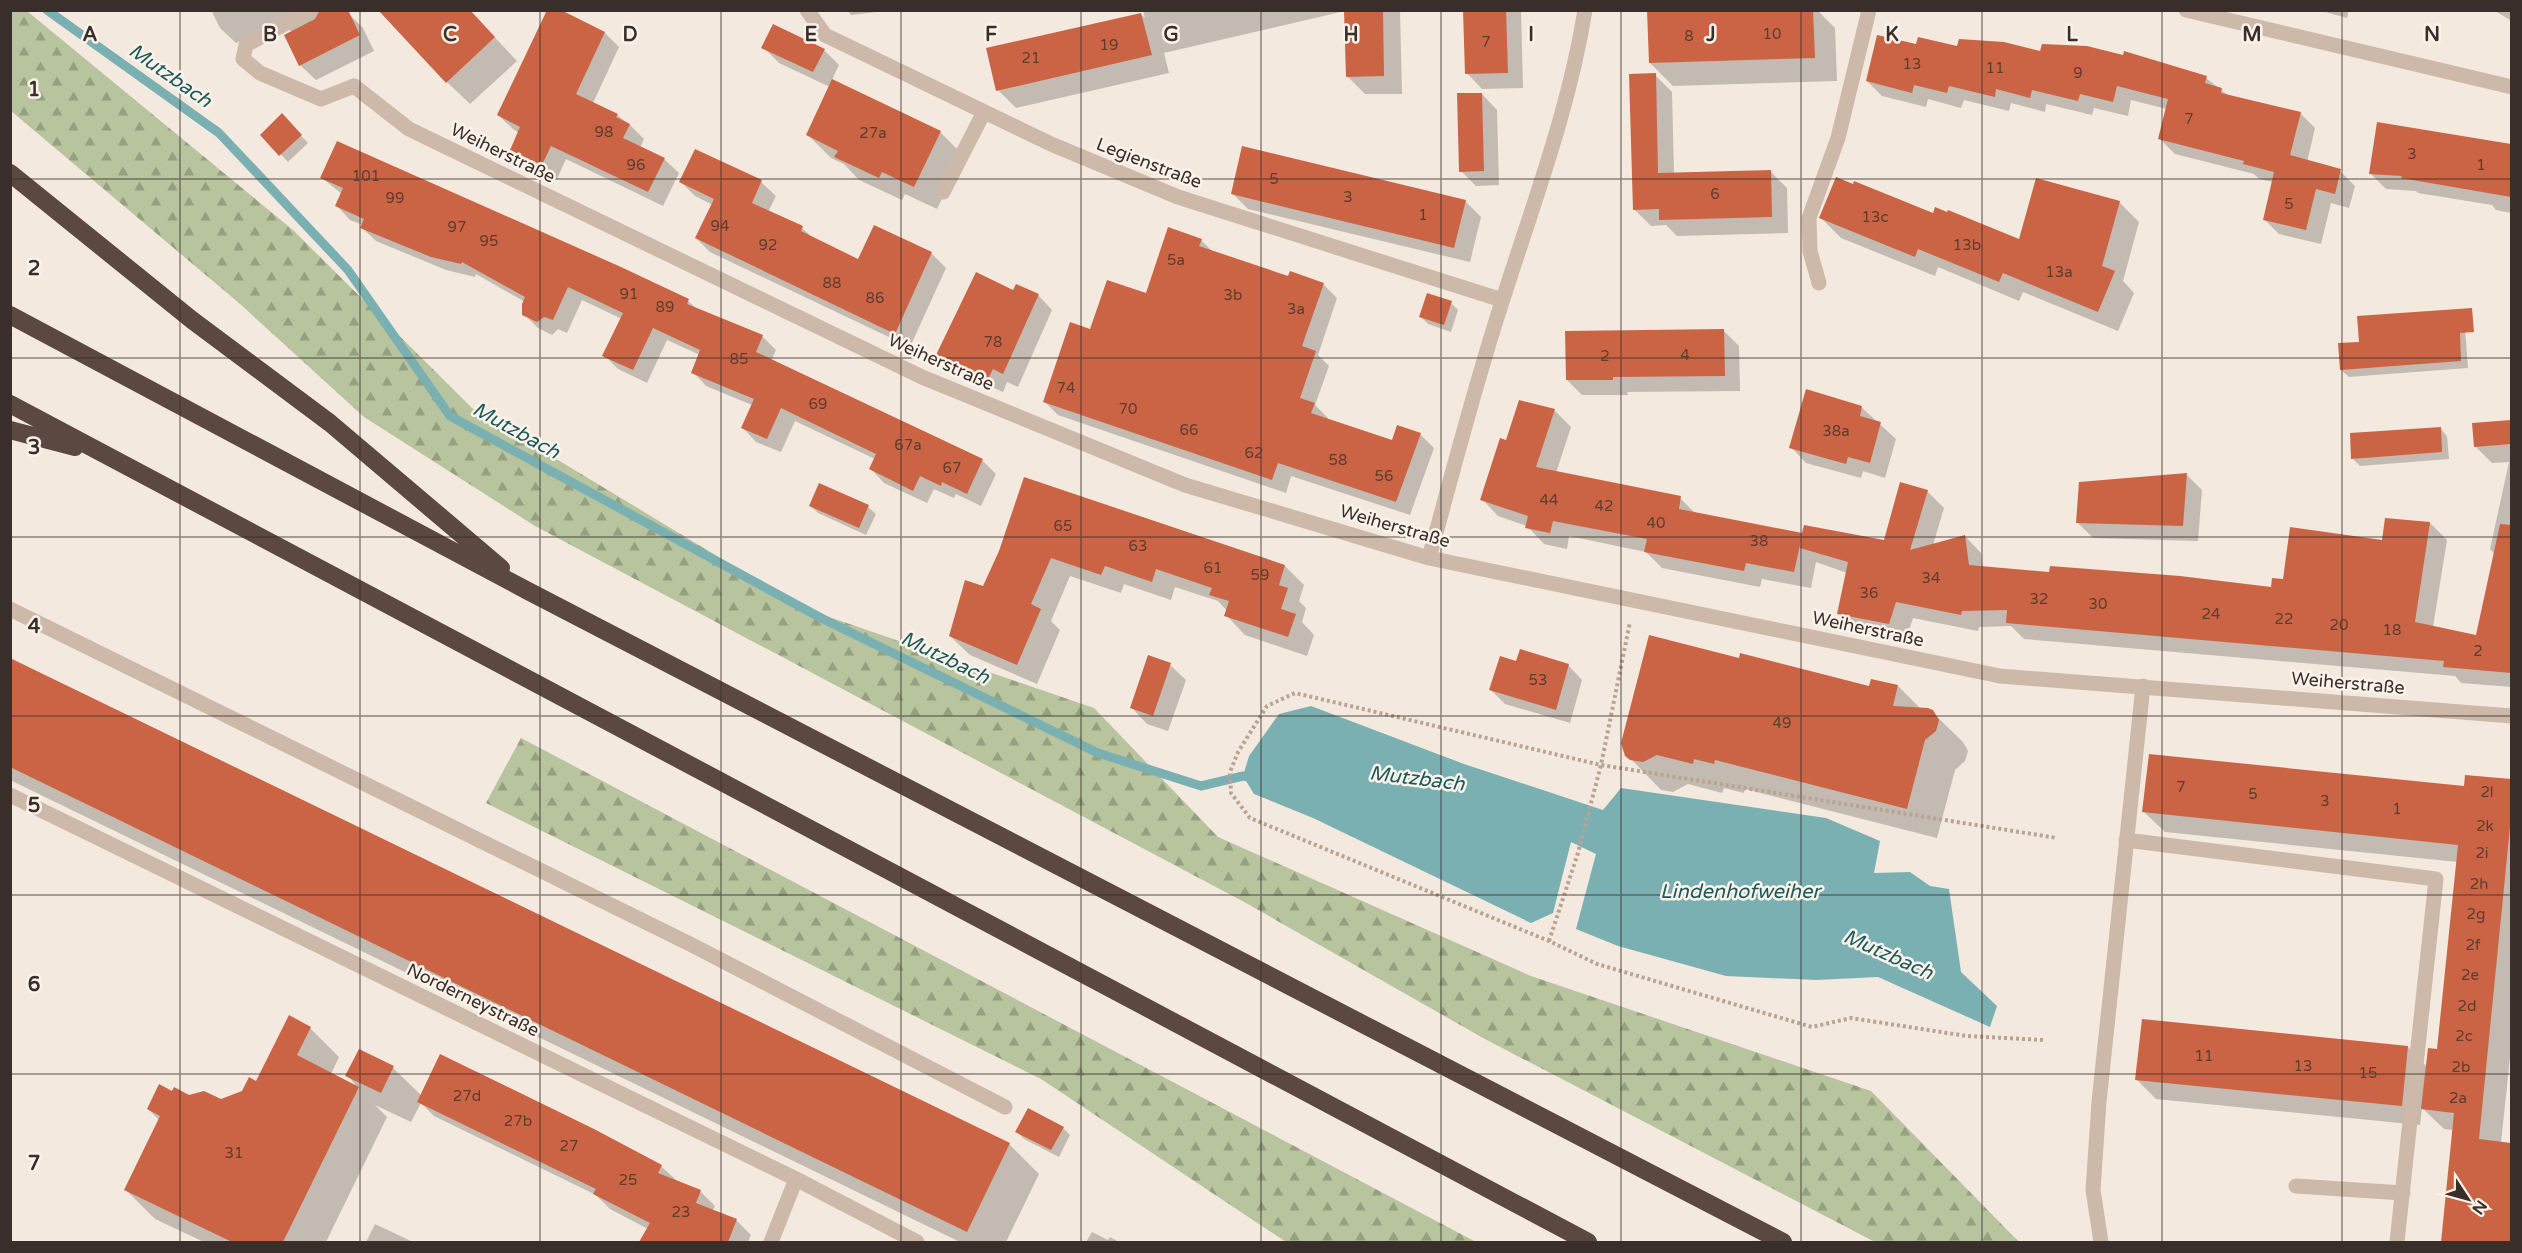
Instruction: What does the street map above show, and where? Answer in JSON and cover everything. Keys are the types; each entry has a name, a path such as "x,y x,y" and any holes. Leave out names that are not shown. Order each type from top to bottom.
{"highway":[{"path":"10,173 192,320 330,423 528,591"},
{"path":"10,315 528,591 1783,1242"},
{"path":"10,404 1588,1242"},
{"path":"10,430 106,455"}],"street":[{"name":"Weiherstraße","path":"310,10 246,45 243,59 260,73 321,99 354,86 410,129 922,377 1185,485 1429,558 2000,676 2511,716"},
{"name":"Legienstraße","path":"807,10 825,35 1051,144 1178,197 1502,300"},
{"path":"1429,558 1502,300 1544,178 1586,10"},
{"path":"1819,283 1810,251 1809,218 1838,138 1869,10"},
{"path":"2186,10 2511,87"},
{"path":"943,192 984,112"},
{"path":"10,609 690,944 1005,1107"},
{"path":"2101,1242 2093,1190 2099,1102 2143,686"},
{"name":"Norderneystraße","path":"10,795 796,1179 917,1242"},
{"path":"2126,840 2436,879 2397,1242"},
{"path":"771,1242 796,1179"},
{"path":"2296,1186 2403,1193"}],"path":[{"path":"1549,941 1578,853 1601,765 1635,601"},
{"path":"2043,1040 1967,1036 1851,1018 1812,1027 1597,964 1549,941 1250,818 1231,793 1230,771 1238,752 1267,706 1295,693 1601,765 2057,838"}],"green space":[{"path":"10,11 27,11 293,230 472,408 803,608 1094,708 1218,837 1531,976 1871,1091 2019,1242 1875,1242 1483,1038 1246,903 535,526 364,417 239,303 11,111"},
{"path":"521,738 1476,1242 1286,1242 1041,1079 486,803"}],"water":[{"name":"Lindenhofweiher","path":"1311,706 1464,764 1603,810 1621,788 1826,818 1880,841 1874,873 1910,872 1930,886 1949,889 1961,972 1997,1006 1990,1027 1878,977 1816,980 1726,976 1618,946 1576,929 1596,854 1571,842 1553,913 1531,923 1313,818 1254,794 1243,776 1249,756 1279,714"}],"building":[{"path":"320,10 348,10 360,35 299,66 284,35 315,19"},
{"path":"378,10 470,10 495,37 446,83"},
{"path":"547,10 561,10 605,32 576,94 618,114 616,117 630,124 623,138 665,158 648,192 551,146 542,165 510,150 520,127 497,115"},
{"path":"1344,10 1383,10 1384,76 1346,77"},
{"path":"1463,10 1506,10 1508,73 1465,74"},
{"path":"1647,10 1813,10 1815,58 1649,63"},
{"path":"1141,13 1152,55 996,91 986,48"},
{"path":"773,24 825,49 813,72 761,48"},
{"path":"1877,35 1916,44 1918,37 1957,46 1959,39 2004,42 2040,51 2042,44 2087,46 2123,55 2124,51 2207,76 2205,83 2222,88 2221,93 2301,112 2290,155 2341,169 2335,194 2316,189 2306,230 2263,220 2274,172 2243,164 2244,161 2158,139 2168,99 2117,86 2113,102 2080,94 2078,101 2032,90 2030,98 1996,89 1995,97 1949,86 1947,93 1914,85 1912,93 1866,81"},
{"path":"1656,73 1658,173 1771,170 1772,217 1659,220 1659,209 1633,210 1629,74"},
{"path":"832,79 941,131 914,187 882,172 879,178 834,157 838,151 806,135"},
{"path":"1457,93 1482,93 1484,171 1459,172"},
{"path":"282,113 302,135 279,156 260,135"},
{"path":"2377,122 2511,144 2511,197 2401,178 2402,176 2369,174"},
{"path":"337,141 621,267 689,299 687,304 763,335 756,352 983,459 967,494 942,482 941,486 920,476 913,491 869,469 876,454 781,408 767,439 741,428 754,399 691,373 700,350 653,328 633,370 602,356 623,313 568,287 553,320 544,317 537,322 522,315 522,304 525,297 462,262 461,264 431,257 360,228 364,219 335,206 343,188 320,178"},
{"path":"1242,146 1466,200 1454,248 1231,194"},
{"path":"695,149 762,180 752,203 803,226 801,231 858,259 874,225 932,252 895,334 695,238 714,199 679,182"},
{"path":"1836,177 1853,184 1854,181 1933,213 1935,207 1947,212 1948,210 2019,239 2036,178 2120,201 2102,266 2115,271 2098,312 2003,273 1999,282 1918,249 1915,257 1819,218"},
{"path":"1168,227 1202,239 1199,246 1288,276 1290,271 1324,283 1302,346 1316,351 1300,398 1315,403 1311,413 1392,440 1397,425 1421,433 1396,502 1278,463 1272,480 1043,402 1070,322 1090,329 1107,280 1146,293"},
{"path":"976,272 1013,290 1016,284 1039,294 1003,374 993,369 988,379 936,355"},
{"path":"1427,293 1452,301 1444,325 1419,317"},
{"path":"2472,308 2474,332 2460,333 2461,361 2340,370 2338,343 2359,342 2357,316"},
{"path":"1724,329 1725,376 1613,377 1613,380 1566,380 1565,331"},
{"path":"1806,389 1862,406 1860,416 1881,422 1870,463 1848,457 1846,464 1789,448"},
{"path":"1519,400 1555,409 1536,467 1681,496 1679,509 1802,533 1804,525 1884,540 1900,482 1928,490 1910,550 1965,535 1969,565 2049,572 2050,566 2180,576 2271,587 2272,578 2283,579 2290,527 2382,540 2385,518 2430,522 2415,622 2476,635 2500,524 2511,525 2511,673 2443,667 2444,661 2006,623 2007,610 1962,611 1961,615 1896,602 1889,624 1837,614 1848,562 1800,548 1802,536 1794,572 1746,563 1744,571 1644,552 1647,539 1553,521 1550,533 1525,528 1528,516 1480,500 1500,438 1506,440"},
{"path":"2511,420 2511,444 2474,447 2472,423"},
{"path":"2441,427 2442,452 2351,459 2350,433"},
{"path":"2187,473 2183,526 2076,523 2079,482"},
{"path":"1024,477 1285,565 1279,585 1288,588 1281,609 1296,614 1288,637 1224,616 1229,601 1209,595 1212,588 1156,569 1152,582 1105,566 1101,575 1051,558 1031,604 1041,609 1017,665 949,636 965,580 983,586 999,551"},
{"path":"819,483 869,505 859,528 809,506"},
{"path":"1649,635 1739,658 1740,653 1869,686 1871,679 1898,685 1893,706 1928,708 1933,710 1939,720 1936,731 1925,740 1907,809 1715,760 1714,764 1694,759 1693,764 1657,755 1643,762 1630,760 1625,756 1621,743"},
{"path":"1520,649 1569,664 1556,710 1489,690 1500,656 1516,661"},
{"path":"1148,655 1171,663 1153,716 1130,708"},
{"path":"10,658 1010,1143 967,1232 10,767"},
{"path":"2149,754 2464,786 2465,775 2511,779 2511,817 2479,1139 2511,1143 2511,1242 2441,1242 2454,1113 2421,1109 2428,1048 2437,1049 2458,845 2142,812"},
{"path":"289,1015 311,1027 297,1055 359,1087 283,1242 232,1242 124,1190 160,1116 147,1109 159,1084 172,1091 174,1087 189,1095 204,1091 221,1099 242,1091 249,1077 256,1081"},
{"path":"2142,1019 2408,1046 2402,1106 2135,1080"},
{"path":"359,1049 394,1066 381,1093 345,1076"},
{"path":"440,1054 662,1165 658,1173 701,1190 696,1203 737,1219 728,1242 639,1242 650,1223 593,1194 596,1189 417,1102"},
{"path":"1028,1108 1064,1127 1051,1150 1015,1132"}],"waterway":[{"name":"Mutzbach","path":"47,10 219,133 348,270 450,416 823,619 1098,753 1201,786 1243,776 1254,778"}]}
